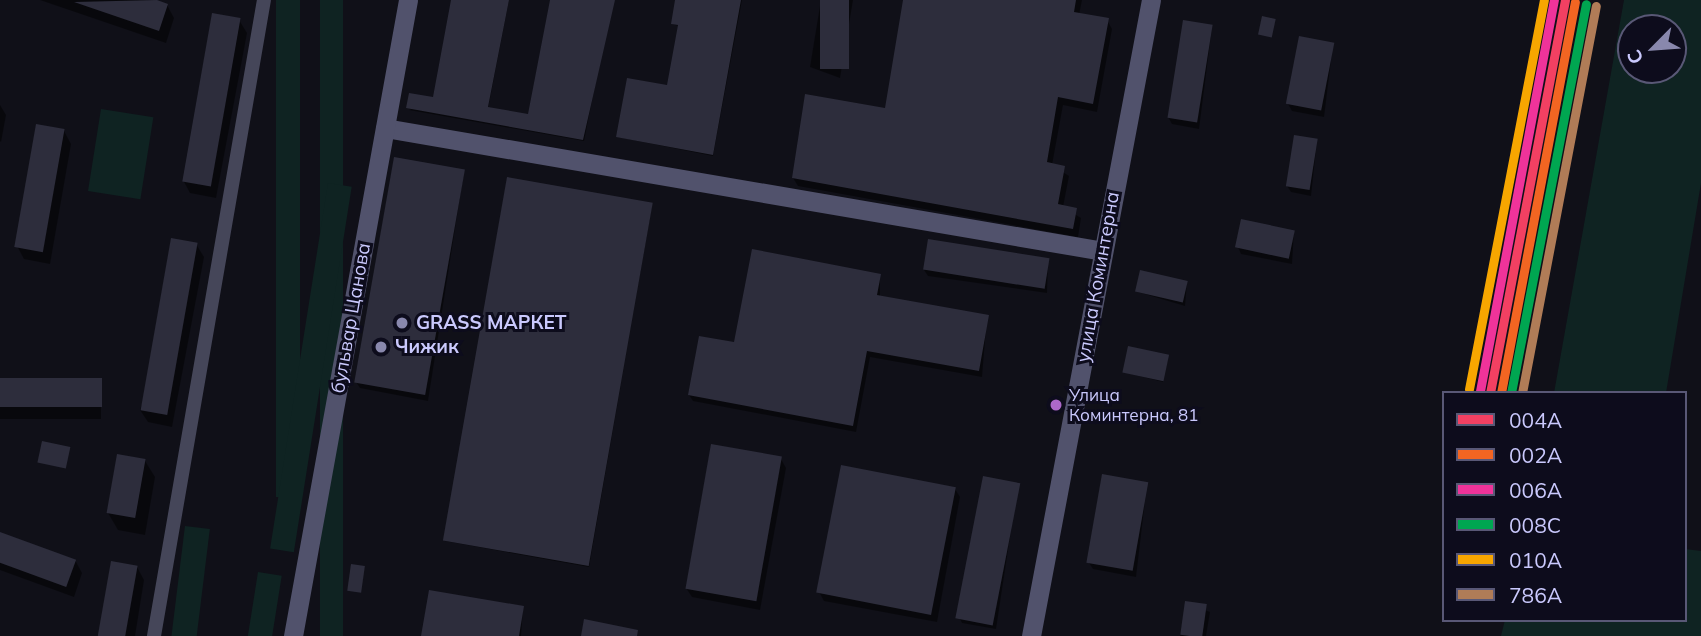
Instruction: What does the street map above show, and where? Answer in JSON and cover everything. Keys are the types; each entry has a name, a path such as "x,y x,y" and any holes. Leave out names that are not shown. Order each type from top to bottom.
{"street":[{"path":"154,636 264,0"},
{"name":"бульвар Цанова","path":"293,636 408,0"},
{"name":"улица Коминтерна","path":"1031,636 1151,0"},
{"path":"385,128 1102,251"}],"green space":[{"path":"276,0 300,0 300,497 276,497"},
{"path":"320,0 343,0 343,636 320,636"},
{"path":"1624,0 1701,0 1701,183 1666,391 1554,391 1617,39 1617,84 1687,84 1687,14 1622,14"},
{"path":"101,109 153,117 140,199 88,191"},
{"path":"328,183 352,187 294,552 270,548"},
{"path":"185,526 210,529 197,636 171,636"},
{"path":"1687,549 1701,551 1701,636 1501,636 1504,622 1687,622"},
{"path":"258,572 282,576 272,636 248,636"}],"building":[{"path":"157,0 168,4 159,31 74,2"},
{"path":"451,0 509,0 488,107 528,114 550,0 615,0 583,140 406,108 409,93 433,97"},
{"path":"675,0 741,0 713,155 616,137 627,78 667,85 678,25 671,24"},
{"path":"820,0 849,0 849,69 820,69"},
{"path":"903,0 1076,0 1074,12 1109,18 1093,104 1058,97 1047,162 1065,166 1058,204 1077,208 1073,229 792,178 805,94 885,108"},
{"path":"212,13 241,18 211,186 182,181"},
{"path":"1262,16 1276,19 1272,37 1258,35"},
{"path":"1183,20 1213,25 1197,122 1168,118"},
{"path":"1299,36 1334,43 1321,111 1286,104"},
{"path":"36,124 65,129 43,252 14,247"},
{"path":"1294,135 1318,139 1310,190 1286,186"},
{"path":"394,157 465,170 425,395 354,383"},
{"path":"507,177 653,203 589,566 443,540"},
{"path":"1241,219 1295,230 1289,259 1235,247"},
{"path":"171,238 198,243 167,415 141,410"},
{"path":"928,239 1049,258 1045,289 923,270"},
{"path":"752,249 881,274 877,295 989,315 979,371 867,351 853,426 688,395 699,336 734,342"},
{"path":"1140,270 1188,281 1183,302 1135,291"},
{"path":"1128,346 1169,355 1163,381 1122,372"},
{"path":"0,378 102,378 102,407 0,407"},
{"path":"42,441 70,447 66,469 37,463"},
{"path":"711,444 782,457 756,601 685,589"},
{"path":"117,454 146,459 135,518 107,513"},
{"path":"841,465 956,487 931,615 816,593"},
{"path":"1102,474 1148,482 1133,571 1086,563"},
{"path":"983,476 1020,483 993,626 955,618"},
{"path":"0,532 76,560 66,587 0,563"},
{"path":"111,561 138,566 125,636 98,636"},
{"path":"351,564 365,566 361,593 347,591"},
{"path":"429,590 524,606 519,636 421,636"},
{"path":"1185,601 1207,604 1202,636 1180,635"},
{"path":"584,619 638,630 637,636 581,636"}],"transit line":[{"name":"010А","path":"1469,389 1544,0"},
{"name":"006А","path":"1480,391 1554,0"},
{"name":"004А","path":"1490,391 1565,0"},
{"name":"002А","path":"1501,391 1575,2"},
{"name":"008С","path":"1511,391 1586,4"},
{"name":"786А","path":"1522,391 1596,6"}],"place":[{"name":"GRASS МАРКЕТ","path":"402,323"},
{"name":"Чижик","path":"381,347"},
{"name":"Улица Коминтерна, 81","path":"1056,405"}]}
